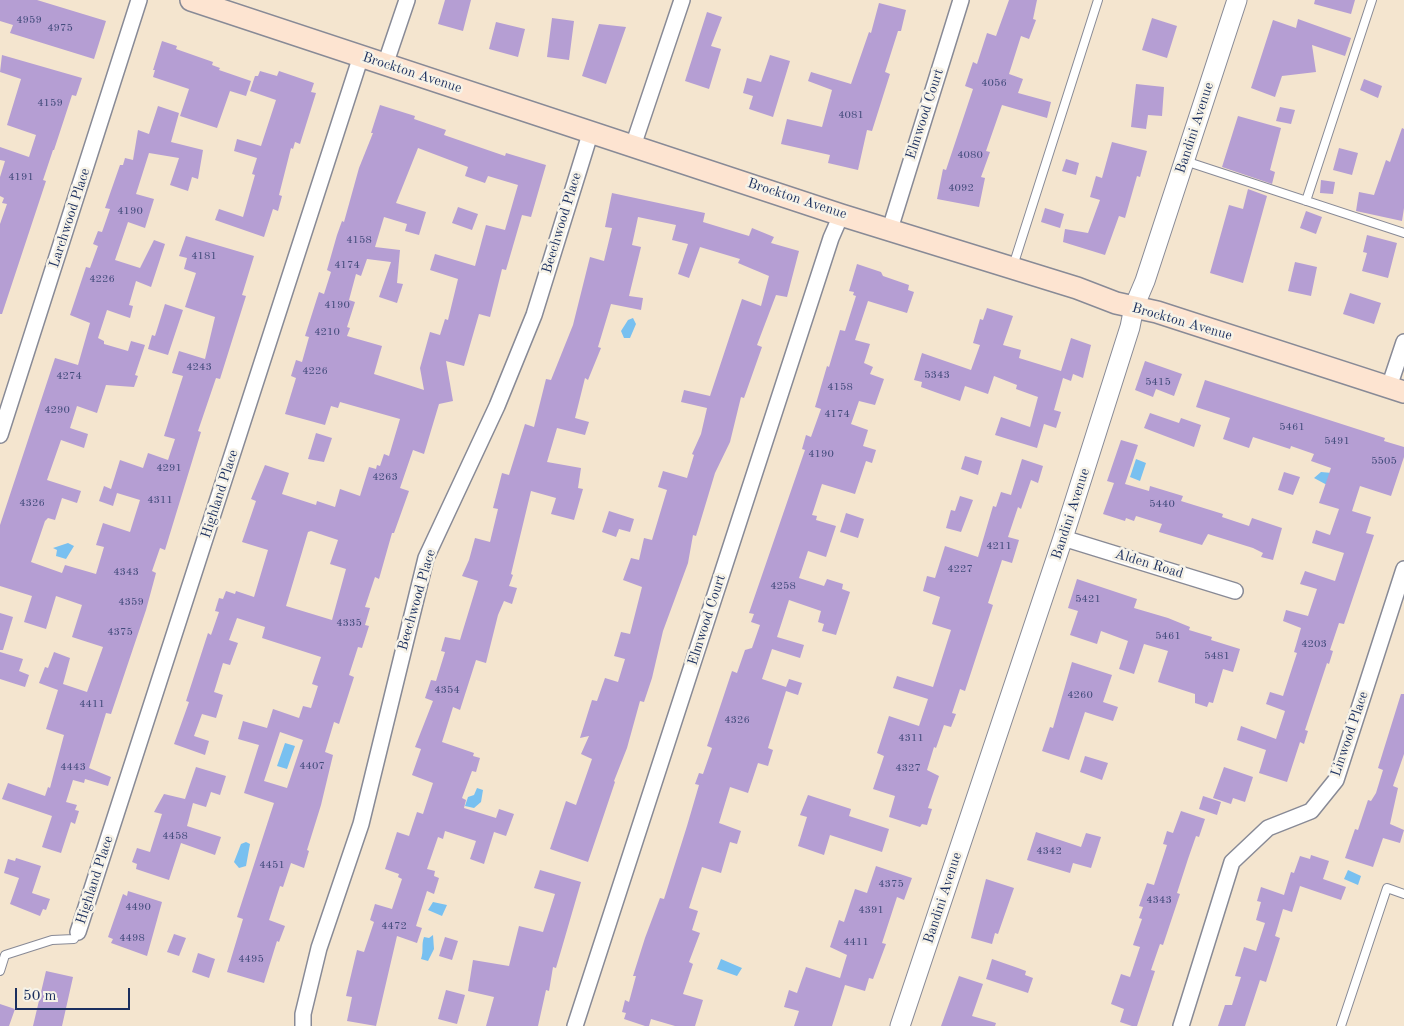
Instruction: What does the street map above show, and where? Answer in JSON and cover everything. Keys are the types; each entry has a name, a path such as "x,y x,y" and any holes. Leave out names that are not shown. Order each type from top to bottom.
{"main road":[{"name":"Brockton Avenue","path":"191,0 841,214 1012,268 1116,304 1182,320 1397,390"}],"street":[{"name":"Larchwood Place","path":"0,435 139,0"},
{"path":"385,65 406,0"},
{"path":"633,146 682,0"},
{"name":"Elmwood Court","path":"890,229 961,0"},
{"name":"Bandini Avenue","path":"900,1026 1063,538 1130,327 1134,307 1145,281 1237,0"},
{"name":"Highland Place","path":"78,932 360,56"},
{"name":"Beechwood Place","path":"303,1026 302,1014 319,948 361,824 426,558 496,406 534,315 591,131"},
{"name":"Elmwood Court","path":"575,1026 831,238 841,214"},
{"path":"1397,390 1404,342"},
{"name":"Alden Road","path":"1063,538 1235,591"},
{"name":"Linwood Place","path":"1181,1026 1232,862 1268,828 1311,811 1336,780 1404,568"}],"lane":[{"path":"1012,268 1098,0"},
{"path":"1306,201 1372,0"},
{"path":"1185,161 1404,233"},
{"path":"1341,1026 1387,888 1404,894"},
{"path":"0,971 5,955 52,940 74,939 78,932"}],"water":[{"path":"633,318 636,324 630,338 624,338 621,331 628,320"},
{"path":"1136,459 1146,463 1140,481 1130,477"},
{"path":"1321,472 1332,473 1327,485 1314,478"},
{"path":"68,543 74,546 66,559 56,556 57,550 53,548"},
{"path":"285,743 295,746 287,769 277,766"},
{"path":"477,788 483,790 481,802 474,808 465,806 468,797 474,795"},
{"path":"246,842 250,844 246,866 239,868 234,862 241,844"},
{"path":"1348,870 1361,876 1358,885 1344,879"},
{"path":"433,902 447,905 442,916 428,910"},
{"path":"433,935 434,949 428,961 421,959 424,937 429,938"},
{"path":"721,959 742,968 737,976 717,969"}],"building":[{"path":"0,0 37,0 106,21 94,59 10,33 13,25 0,21"},
{"path":"445,0 471,0 463,31 438,24"},
{"path":"1009,0 1037,0 1033,19 1036,20 1029,39 1021,36 1009,74 1023,79 1018,93 1051,102 1047,118 1002,105 986,151 990,152 981,177 985,178 979,207 937,199 943,169 946,170 973,89 965,86 973,62 977,64 987,33 996,36"},
{"path":"1315,0 1355,0 1351,14 1314,4"},
{"path":"879,3 906,10 901,31 898,31 885,72 890,74 872,131 867,130 858,170 828,163 830,155 781,144 787,119 822,127 832,90 808,81 811,72 851,84 869,32 871,33"},
{"path":"707,12 722,17 711,46 721,49 709,89 685,81"},
{"path":"552,18 574,21 569,60 547,57"},
{"path":"1152,18 1177,26 1167,58 1142,50"},
{"path":"1298,19 1351,38 1345,56 1312,45 1316,72 1282,76 1275,97 1251,88 1273,20 1296,28"},
{"path":"496,22 525,29 518,57 489,49"},
{"path":"599,24 626,27 606,84 582,76"},
{"path":"162,41 177,46 176,49 213,62 212,65 220,68 219,70 251,81 246,96 230,91 217,128 180,116 189,89 153,77 155,70 153,70"},
{"path":"2,55 82,78 76,96 72,95 43,180 46,181 2,314 0,314 0,224 7,204 2,203 4,198 0,196 0,177 5,161 0,160 0,147 29,157 36,135 7,125 21,79 0,72"},
{"path":"770,55 790,61 773,117 749,109 753,96 743,93 747,78 761,82"},
{"path":"260,71 277,76 279,71 314,83 311,92 316,93 300,144 295,142 293,149 291,148 279,195 282,196 278,211 273,209 264,237 215,220 219,209 243,217 255,175 252,174 257,158 234,151 237,139 261,146 276,100 250,91 255,76 258,76"},
{"path":"1364,79 1382,86 1378,98 1360,90"},
{"path":"1136,84 1164,87 1162,116 1148,115 1146,129 1131,127"},
{"path":"380,105 415,116 414,119 446,130 444,135 505,156 506,153 546,165 531,217 522,215 506,270 502,269 490,317 479,314 464,366 446,361 453,401 439,404 424,454 413,450 400,488 409,491 394,533 392,533 379,579 375,577 365,607 370,608 365,625 369,626 362,648 358,647 349,675 354,677 339,724 334,722 325,752 333,755 321,805 307,850 309,851 304,868 291,863 283,887 280,886 269,920 285,926 279,942 277,941 264,983 227,972 243,919 237,917 274,803 244,793 259,745 238,739 243,721 267,728 273,709 299,718 303,706 311,708 318,686 312,684 321,657 262,638 265,627 237,618 229,640 238,643 230,665 223,663 214,692 223,695 216,718 202,714 194,736 209,741 205,755 174,744 189,702 186,701 208,633 211,635 219,612 215,611 219,598 223,599 226,591 235,594 236,591 254,597 268,550 242,542 256,501 251,499 265,465 289,473 282,494 316,505 317,501 335,507 340,489 360,496 369,467 376,469 377,465 380,466 384,454 389,456 400,419 340,402 338,408 331,406 325,425 285,414 296,378 291,376 296,360 302,362 309,337 305,336 319,292 324,294 331,272 327,270 337,235 342,221 344,222 359,168 373,133 371,133","holes":["418,148 468,167 465,176 485,183 488,176 518,185 505,230 486,225 475,266 435,254 430,270 458,279 448,320 445,319 440,335 430,332 420,368 424,390 374,374 382,346 347,336 350,328 347,327 355,302 349,300 356,274 361,276 367,259 391,262 379,297 397,303 403,284 397,283 400,250 375,247 384,217 407,224 405,231 419,235 426,212 396,203","311,531 338,540 330,564 346,569 332,620 286,606 308,532","280,732 303,740 287,788 264,781"]},
{"path":"158,106 179,113 171,142 203,150 198,179 192,177 188,191 170,185 179,158 149,153 136,194 154,199 145,228 128,222 115,260 140,268 154,240 165,244 151,287 136,281 129,305 133,306 130,318 107,310 98,338 104,341 104,344 128,351 131,341 145,345 135,375 138,376 134,387 106,385 97,413 77,406 70,428 88,434 84,448 61,440 47,480 81,491 77,503 62,498 55,520 48,518 45,521 31,562 62,573 65,565 96,574 104,547 96,545 103,523 130,532 140,500 117,493 113,506 99,501 104,486 111,489 120,460 143,468 148,453 168,460 175,439 164,436 183,376 172,373 179,351 205,359 215,317 185,307 196,273 184,269 187,258 179,256 186,236 254,256 242,295 246,296 220,379 216,378 198,431 201,432 165,550 160,548 152,571 156,573 146,610 111,714 106,713 89,768 111,777 108,786 85,779 84,783 73,780 66,802 77,805 75,810 79,811 75,824 71,822 61,853 42,847 52,816 2,799 8,783 45,796 48,787 50,788 64,735 46,729 58,690 39,683 45,667 48,668 54,652 70,658 63,684 87,692 103,647 72,637 82,605 56,596 46,629 24,622 32,596 0,586 0,525 55,358 78,365 90,323 70,315 86,267 90,268 98,246 93,244 98,231 102,232 110,209 105,208 120,165 123,165 125,158 133,160 138,130 149,134"},
{"path":"1280,107 1295,110 1291,124 1276,121"},
{"path":"1238,116 1281,128 1270,170 1275,172 1272,184 1222,167"},
{"path":"1402,128 1404,129 1404,208 1402,221 1356,211 1359,192 1374,195 1386,160 1390,162"},
{"path":"1112,142 1147,151 1140,177 1137,176 1125,218 1119,216 1105,255 1063,242 1065,229 1088,233 1100,200 1090,197 1096,176 1102,178"},
{"path":"1339,148 1358,153 1352,175 1333,170"},
{"path":"1066,159 1079,163 1076,175 1062,171"},
{"path":"1321,180 1335,182 1333,194 1320,193"},
{"path":"1248,189 1267,196 1243,283 1210,273 1229,205 1243,209"},
{"path":"612,193 705,213 703,222 749,236 752,228 774,237 771,243 799,251 787,297 776,295 757,345 762,347 744,398 741,397 730,442 715,473 696,536 693,535 688,563 663,631 652,678 644,702 640,701 627,748 614,781 588,862 550,849 566,801 576,805 592,759 581,754 589,736 580,738 592,700 597,701 605,678 618,682 625,659 614,656 621,632 630,634 642,587 623,580 631,558 639,560 644,538 652,540 667,490 658,487 663,471 687,478 694,455 692,454 701,434 707,408 681,402 684,390 710,396 742,299 761,306 769,276 738,263 740,259 700,247 689,278 678,274 688,244 672,240 676,225 638,217 632,245 641,247 629,296 643,298 641,310 611,304 598,347 601,348 588,380 585,378 575,418 589,422 585,435 557,428 547,462 581,468 578,488 583,489 574,520 551,514 556,498 531,491 511,574 513,575 509,586 517,588 512,604 504,601 498,615 486,663 476,660 460,710 453,707 442,742 474,753 473,756 480,758 476,772 472,771 462,798 466,800 464,808 496,818 499,809 514,814 506,836 494,832 484,864 470,859 476,841 445,831 443,839 438,837 427,869 435,871 434,876 439,878 434,894 427,891 416,926 422,928 417,943 397,936 376,1026 347,1021 352,997 346,996 357,950 364,952 374,922 370,920 375,904 392,909 402,879 398,877 399,874 385,869 397,832 409,836 417,812 423,814 433,783 412,775 421,749 415,747 433,701 425,698 431,680 436,681 445,652 441,651 445,637 460,640 478,581 462,576 475,538 490,542 498,509 493,508 502,473 509,475 525,424 534,427 546,379 551,380 573,325 590,257 604,261 612,228 605,227"},
{"path":"458,207 478,214 472,230 452,223"},
{"path":"1045,208 1064,214 1060,228 1041,222"},
{"path":"1306,211 1322,217 1316,234 1300,228"},
{"path":"1367,235 1397,243 1388,278 1362,271 1367,253 1363,252"},
{"path":"1295,262 1317,267 1311,296 1288,291"},
{"path":"857,264 881,272 883,276 909,285 908,290 914,292 907,313 868,301 855,340 870,344 864,363 873,367 870,374 884,379 875,405 859,401 851,424 868,430 863,446 876,450 872,463 866,461 855,494 822,484 812,515 817,516 816,520 836,526 826,557 808,551 799,578 824,586 827,579 843,584 842,589 850,592 836,635 822,631 824,624 818,622 821,611 789,600 777,637 804,645 800,658 772,649 762,679 786,687 789,679 802,683 798,695 786,691 768,748 773,750 768,766 758,763 748,793 730,787 719,823 741,831 737,844 730,842 721,873 702,867 689,908 698,911 692,930 700,933 689,962 693,964 683,994 703,1000 695,1026 675,1026 651,1019 649,1026 645,1026 624,1019 626,1013 622,1012 625,1000 629,1002 636,976 633,976 645,938 660,898 664,899 699,785 695,784 699,773 703,774 712,748 707,746 732,671 737,673 745,650 752,648 760,625 751,622 754,614 749,613 805,450 802,449 806,435 811,437 821,409 815,407 827,366 829,367 840,330 845,331 856,296 853,295 854,292 849,291"},
{"path":"1350,293 1381,303 1374,324 1343,314"},
{"path":"165,304 183,310 168,355 148,349 152,335 155,336"},
{"path":"987,308 1013,316 1003,345 1021,350 1019,358 1061,371 1071,338 1091,345 1083,378 1073,374 1071,381 1063,378 1054,410 1061,412 1056,428 1044,424 1037,448 995,435 1001,417 1030,427 1038,397 1016,389 1017,385 994,376 988,394 965,386 960,401 921,387 922,382 914,380 922,353 971,370 980,345 973,343 980,319 983,320"},
{"path":"1145,361 1182,374 1174,396 1156,389 1153,397 1135,390"},
{"path":"1205,380 1385,438 1384,441 1404,447 1404,457 1391,496 1360,486 1352,511 1371,517 1366,533 1374,535 1344,624 1339,623 1330,650 1333,651 1329,664 1327,663 1305,730 1308,731 1304,744 1300,742 1287,782 1259,773 1266,750 1237,740 1241,726 1276,739 1285,711 1266,704 1270,692 1283,696 1297,653 1294,652 1301,628 1283,621 1286,610 1308,616 1317,589 1300,584 1305,571 1335,581 1344,553 1312,543 1316,530 1330,535 1339,509 1319,503 1331,468 1311,461 1314,454 1291,446 1290,449 1253,437 1249,448 1223,439 1230,418 1196,407"},
{"path":"1150,413 1179,423 1181,418 1201,425 1194,447 1144,428"},
{"path":"316,433 332,438 324,462 308,459"},
{"path":"1121,440 1138,445 1125,484 1149,491 1150,486 1183,496 1181,501 1223,514 1222,517 1249,526 1252,518 1282,528 1273,560 1261,557 1263,553 1253,548 1208,534 1202,545 1159,532 1162,524 1136,516 1134,521 1126,518 1125,521 1103,514 1114,483 1107,481"},
{"path":"965,456 982,461 978,475 961,469"},
{"path":"1022,459 1043,466 1038,483 1031,480 1021,509 1018,507 1008,537 1019,540 1012,563 1002,560 988,603 993,605 965,691 960,689 952,713 956,714 951,727 944,725 936,748 934,747 927,770 939,776 928,808 932,809 927,825 922,824 920,827 889,817 895,796 873,789 884,756 877,753 889,716 919,726 928,699 893,688 897,676 933,687 951,630 932,624 940,597 923,591 927,576 935,578 945,546 978,557 993,506 996,507 1001,492 1011,495"},
{"path":"1284,472 1300,477 1293,495 1278,490"},
{"path":"960,496 973,500 961,532 946,528 951,510 955,511"},
{"path":"609,511 634,519 630,532 619,529 616,537 602,532"},
{"path":"846,513 864,519 858,538 840,532"},
{"path":"1077,579 1137,599 1134,608 1168,618 1190,627 1189,630 1212,637 1211,640 1240,649 1233,672 1223,669 1213,703 1209,702 1207,707 1195,703 1195,694 1158,682 1168,651 1144,644 1134,674 1119,669 1128,641 1101,631 1097,644 1070,635 1078,611 1068,608"},
{"path":"0,613 13,617 3,650 0,650"},
{"path":"0,652 23,659 19,671 29,675 25,687 0,679"},
{"path":"1072,662 1112,675 1103,702 1118,707 1113,721 1085,712 1069,760 1042,751 1050,727 1053,728"},
{"path":"1401,694 1404,694 1404,754 1393,786 1398,788 1390,824 1404,830 1400,843 1383,838 1373,867 1345,858 1355,829 1358,830 1368,800 1371,801 1376,793 1383,770 1378,768"},
{"path":"1085,756 1108,763 1102,780 1080,772"},
{"path":"196,767 226,776 220,795 211,792 206,807 193,803 187,826 221,837 215,855 181,843 169,880 136,869 137,864 132,862 137,848 150,852 162,814 154,812 164,794 185,799"},
{"path":"1224,767 1253,777 1245,802 1233,798 1231,804 1213,798"},
{"path":"808,795 851,809 849,816 889,829 882,852 830,835 824,855 798,846 807,817 800,815"},
{"path":"1203,796 1221,802 1217,815 1199,809"},
{"path":"1181,811 1205,819 1199,837 1196,836 1188,859 1177,893 1180,894 1163,945 1160,944 1151,970 1155,971 1137,1026 1132,1026 1120,1022 1124,1009 1111,1004 1121,974 1130,977 1140,947 1133,945 1142,919 1139,918 1143,907 1139,906 1147,883 1154,885 1167,845 1163,844 1167,831 1173,833"},
{"path":"1036,832 1081,847 1086,833 1101,837 1091,868 1073,863 1070,873 1027,860"},
{"path":"1311,855 1329,861 1323,879 1346,887 1341,900 1300,886 1292,912 1283,909 1275,936 1280,938 1266,982 1260,980 1245,1026 1218,1026 1225,1005 1232,1005 1241,977 1235,976 1244,947 1256,951 1265,923 1256,920 1261,902 1257,901 1261,887 1284,895 1291,872 1294,873 1300,856 1310,859"},
{"path":"16,858 41,866 32,893 50,899 46,910 43,909 40,916 10,904 19,878 4,873 8,859 15,861"},
{"path":"876,866 912,878 904,900 897,897 882,943 886,944 873,979 869,978 865,991 845,985 832,1026 794,1026 799,1011 784,1007 789,990 797,993 806,967 840,978 847,955 830,947 839,920 844,922 855,889 867,893"},
{"path":"540,870 581,882 556,968 553,967 549,991 546,990 538,1026 486,1026 494,997 468,991 473,960 509,966 519,926 543,932 555,894 534,888"},
{"path":"986,879 1014,888 998,934 995,933 992,944 971,938"},
{"path":"128,891 162,902 147,956 111,943 113,939 108,937 123,894 127,896"},
{"path":"174,934 186,938 179,956 167,952"},
{"path":"445,937 458,941 452,960 439,956"},
{"path":"198,953 215,959 209,978 192,972"},
{"path":"992,959 1026,971 1025,975 1033,978 1028,993 986,979"},
{"path":"46,971 73,977 62,1026 33,1026"},
{"path":"959,976 983,984 972,1016 996,1023 995,1026 941,1026"},
{"path":"446,990 465,995 457,1024 438,1019"},
{"path":"0,1004 15,1009 9,1026 0,1026"}]}
